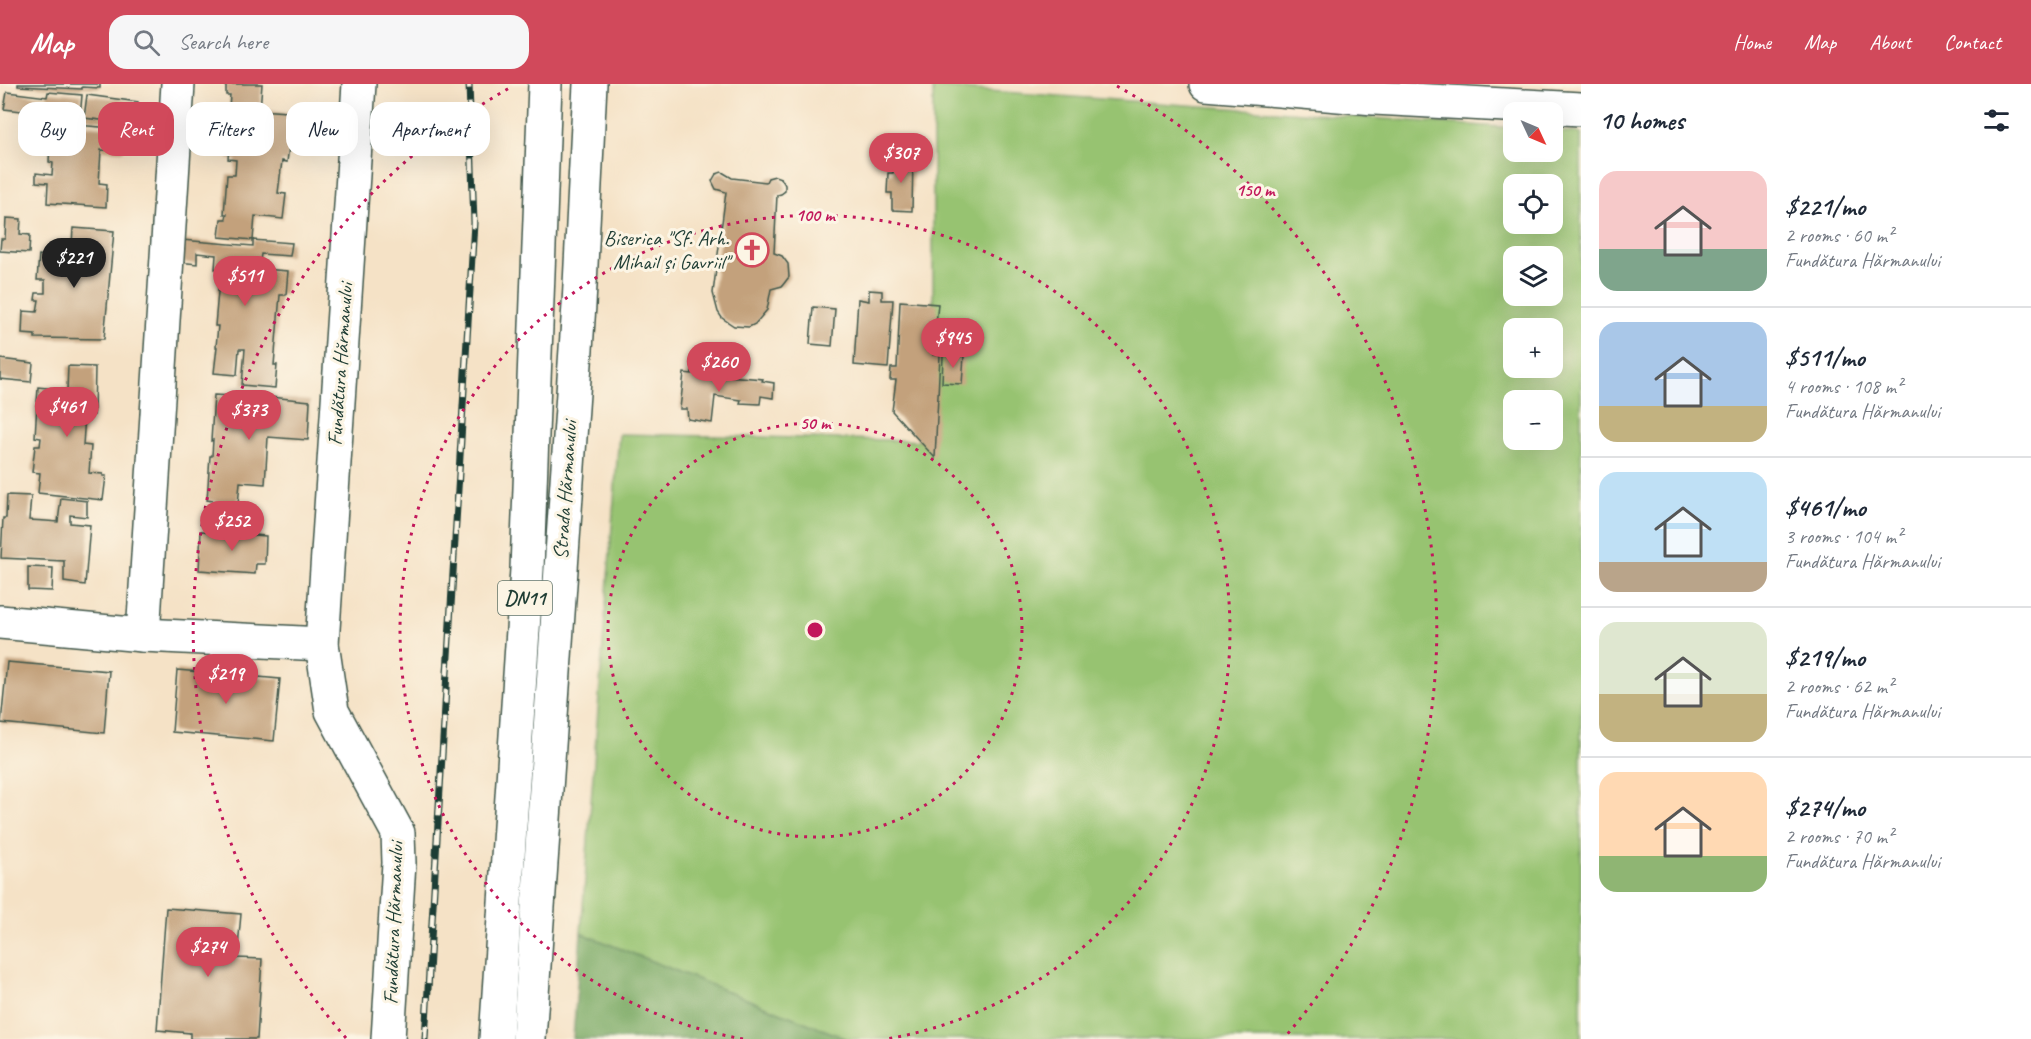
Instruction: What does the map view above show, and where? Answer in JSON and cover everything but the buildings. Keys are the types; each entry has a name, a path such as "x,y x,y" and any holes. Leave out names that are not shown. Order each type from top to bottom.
{"street":[{"path":"142,635 178,84"},
{"name":"Fundătura Hărmanului","path":"358,84 322,644 332,711 398,833 399,863 388,1039"},
{"name":"Strada Hărmanului","path":"496,1039 527,569 545,84"},
{"name":"Strada Hărmanului","path":"529,1039 579,305 590,84"},
{"path":"1206,84 1374,91 1581,109"},
{"path":"0,622 142,635 322,644"}],"green space":[{"path":"933,87 1503,127 1503,162 1563,162 1563,132 1581,133 1581,1039 847,1039 581,933 619,434 933,441"},
{"path":"581,933 847,1039 573,1039"}],"railway":[{"path":"425,1039 474,223 469,84"}],"place":[{"name":"Biserica \"Sf. Arh. Mihail și Gavriil\"","path":"752,250"}]}
